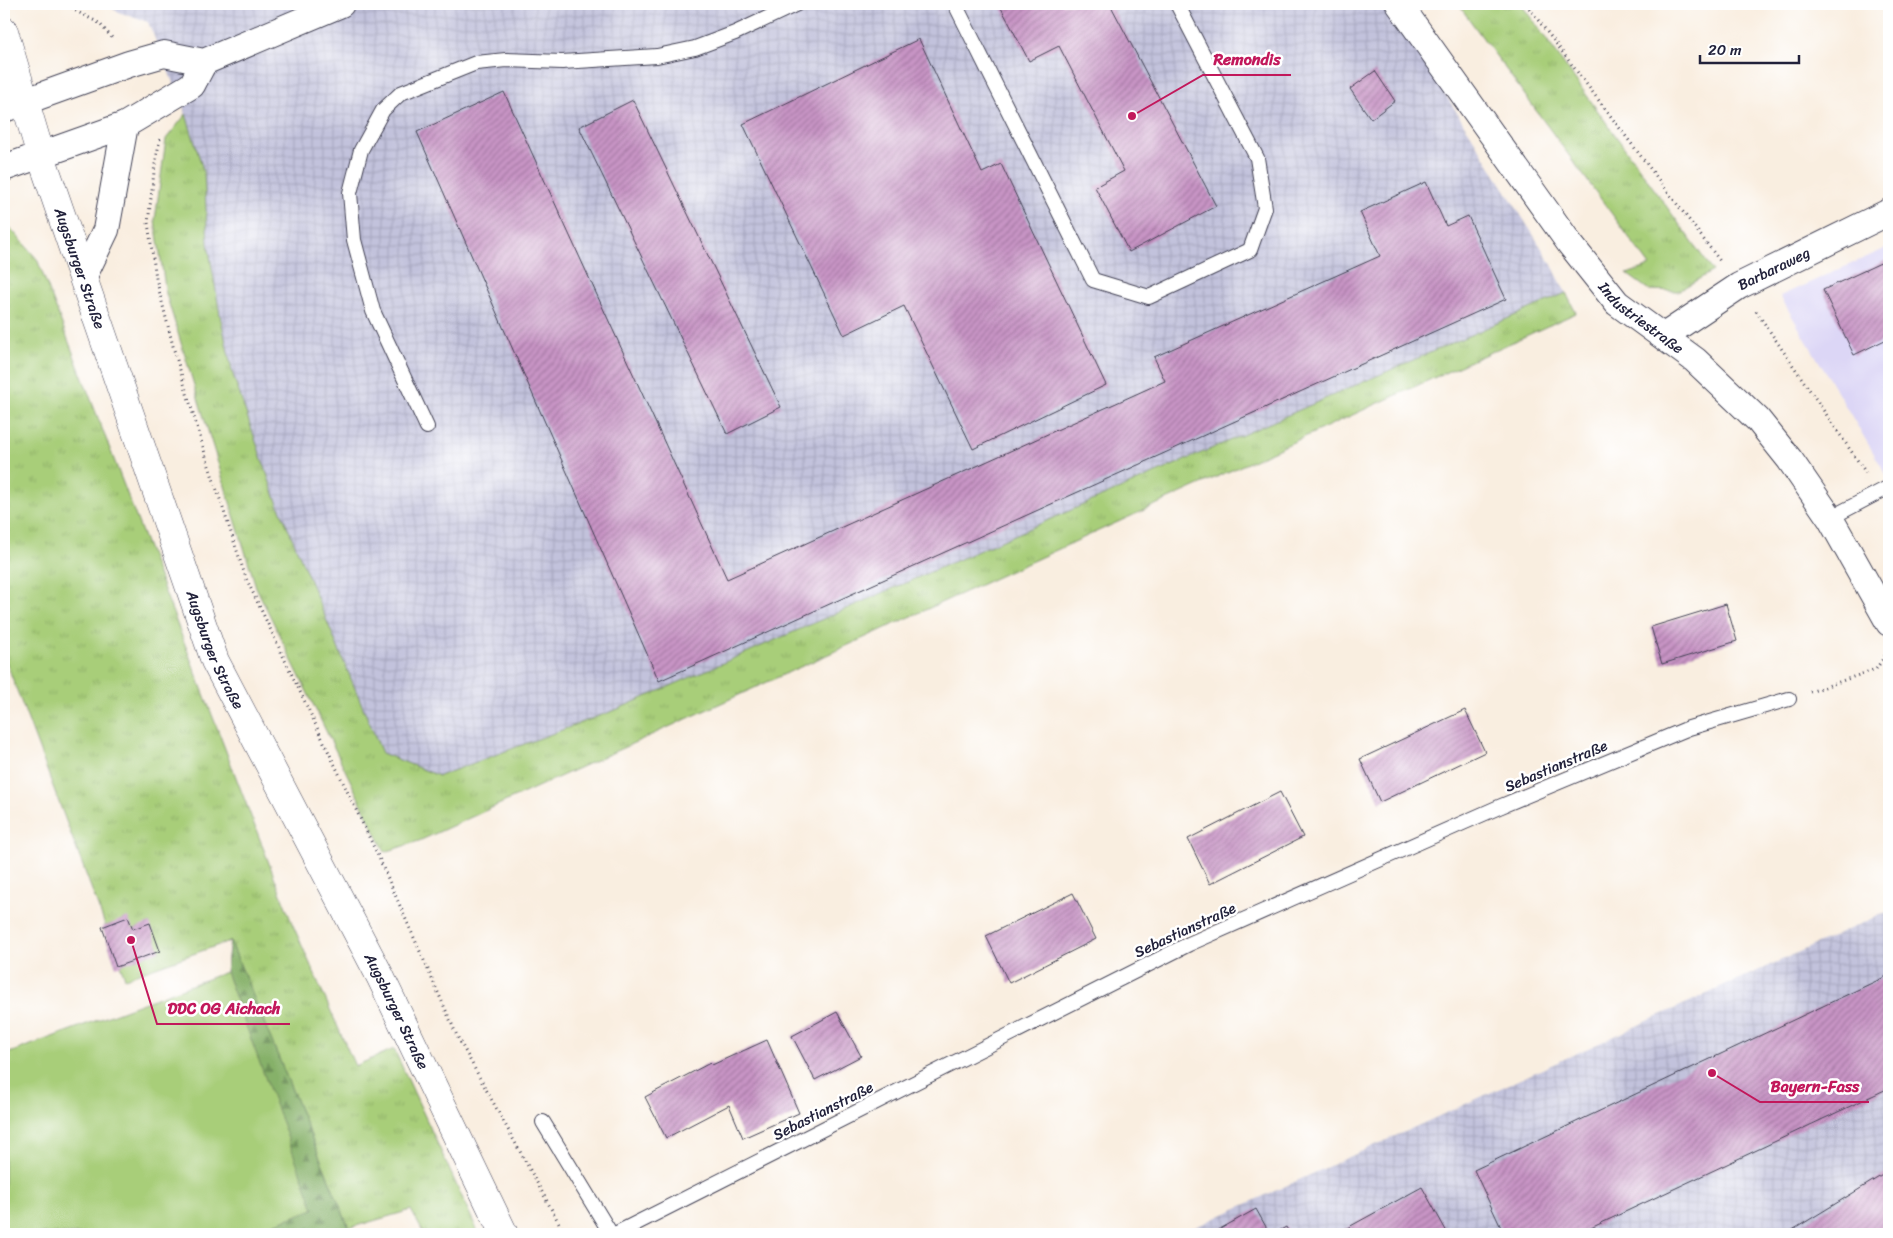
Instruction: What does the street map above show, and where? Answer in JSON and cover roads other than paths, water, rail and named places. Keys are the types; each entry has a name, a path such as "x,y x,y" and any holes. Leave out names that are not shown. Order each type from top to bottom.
{"main road":[{"name":"Augsburger Straße","path":"4,31 14,106 41,156 215,662 380,976 504,1234"}],"street":[{"path":"14,106 128,64 164,54 204,62 341,4"},
{"name":"Industriestraße","path":"1399,4 1570,244 1617,303 1695,360 1758,420 1790,460 1830,518 1889,623"},
{"path":"4,168 125,125 192,85 204,62"},
{"path":"83,278 106,230 125,125"},
{"name":"Barbaraweg","path":"1664,336 1739,286 1889,212"}],"lane":[{"path":"427,427 373,311 354,240 350,193 361,150 383,110 401,93 476,63 506,60 562,62 656,56 694,48 735,33 797,4"},
{"path":"955,4 1094,280 1149,297 1250,250 1265,208 1257,158 1177,4"},
{"path":"1830,518 1884,490"},
{"name":"Sebastianstraße","path":"615,1234 1189,944 1499,807 1689,728 1789,700"},
{"path":"543,1122 610,1234"}],"place":[{"name":"Remondis","path":"1132,116"},
{"name":"DDC OG Aichach","path":"131,940"},
{"name":"Bayern-Fass","path":"1712,1073"}]}
